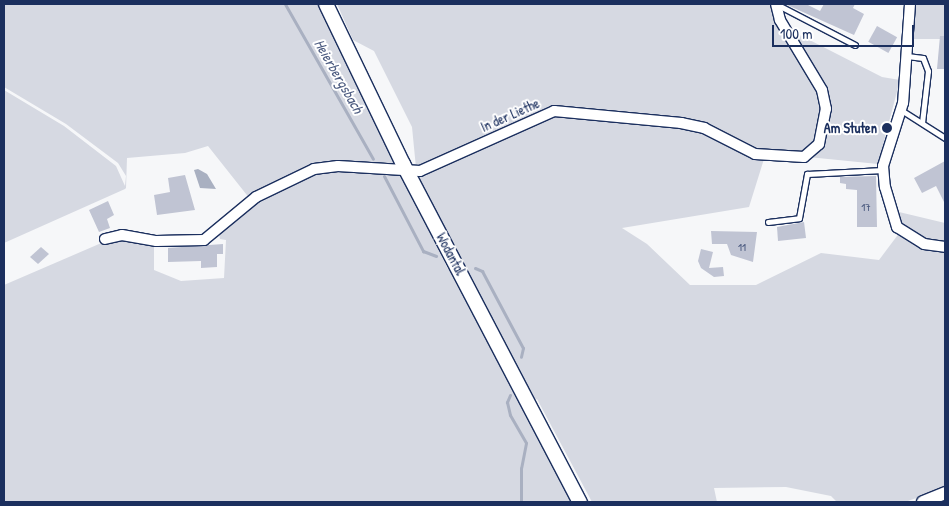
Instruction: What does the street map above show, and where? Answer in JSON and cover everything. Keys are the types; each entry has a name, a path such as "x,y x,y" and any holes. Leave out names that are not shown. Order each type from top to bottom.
{"main road":[{"name":"Wodantal","path":"326,4 405,168 580,502"}],"street":[{"name":"In der Liethe","path":"105,239 122,235 156,241 204,240 256,197 314,169 405,168 420,171 554,111 681,123 704,128 755,154 804,157 819,144 826,109 822,90 794,46 776,4"},
{"path":"910,4 901,110 884,170 897,227 917,241 945,247"},
{"path":"923,502 945,493"}],"lane":[{"path":"776,4 855,45"},
{"path":"907,56 923,58 928,71 922,123"},
{"path":"901,110 945,138"},
{"path":"768,222 799,218 807,174 884,170"}],"shaded area":[{"path":"4,4 319,4 394,163 336,164 250,199 208,146 185,153 127,158 126,188 125,189 4,243 4,90 64,126 116,166 125,186 126,176 118,163 66,124 4,87"},
{"path":"337,4 773,4 824,108 816,143 801,156 757,152 722,134 568,109 416,168 412,127 374,51 353,40"},
{"path":"914,4 945,4 945,39 914,39"},
{"path":"788,29 882,77 900,80 878,164 808,157 829,111"},
{"path":"555,114 703,130 764,159 749,207 622,228 647,244 690,285 756,285 821,253 879,260 903,228 899,212 945,223 945,488 905,502 837,502 831,496 786,487 714,488 717,502 592,502 537,399 521,406 571,502 4,502 4,285 106,241 122,238 154,244 154,270 181,281 224,278 226,240 220,239 219,234 265,194 316,172 336,168 399,171 448,269 464,266 415,174"}],"water":[{"path":"198,169 207,174 216,189 200,188 194,170"}],"building":[{"path":"785,4 806,4 820,11 824,4 855,4 853,8 864,14 854,35"},
{"path":"877,26 897,37 888,53 868,42"},
{"path":"940,36 945,36 945,69 937,69"},
{"path":"945,161 945,204 936,186 922,193 914,178"},
{"path":"185,175 195,210 157,215 154,195 170,192 168,178"},
{"path":"876,176 877,227 857,227 857,190 846,189 846,184 840,183 840,177"},
{"path":"108,201 114,215 107,219 110,228 99,232 89,210"},
{"path":"804,222 806,238 778,241 777,227"},
{"path":"711,231 757,232 753,262 731,255 727,244 712,244"},
{"path":"223,244 223,254 217,254 217,267 201,268 201,261 168,262 168,248"},
{"path":"41,247 49,254 38,264 30,257"},
{"path":"701,249 713,252 709,268 723,267 724,276 714,277 701,268 698,261"}],"waterway":[{"name":"Heierbergsbach","path":"285,4 373,159"},
{"name":"Heierbergsbach","path":"384,176 423,251 436,256"},
{"name":"Heierbergsbach","path":"475,268 482,271 523,348 521,357"},
{"name":"Heierbergsbach","path":"510,395 507,402 510,415 526,443 521,468 521,502"}],"place":[{"name":"Am Stuten","path":"887,128"}]}
